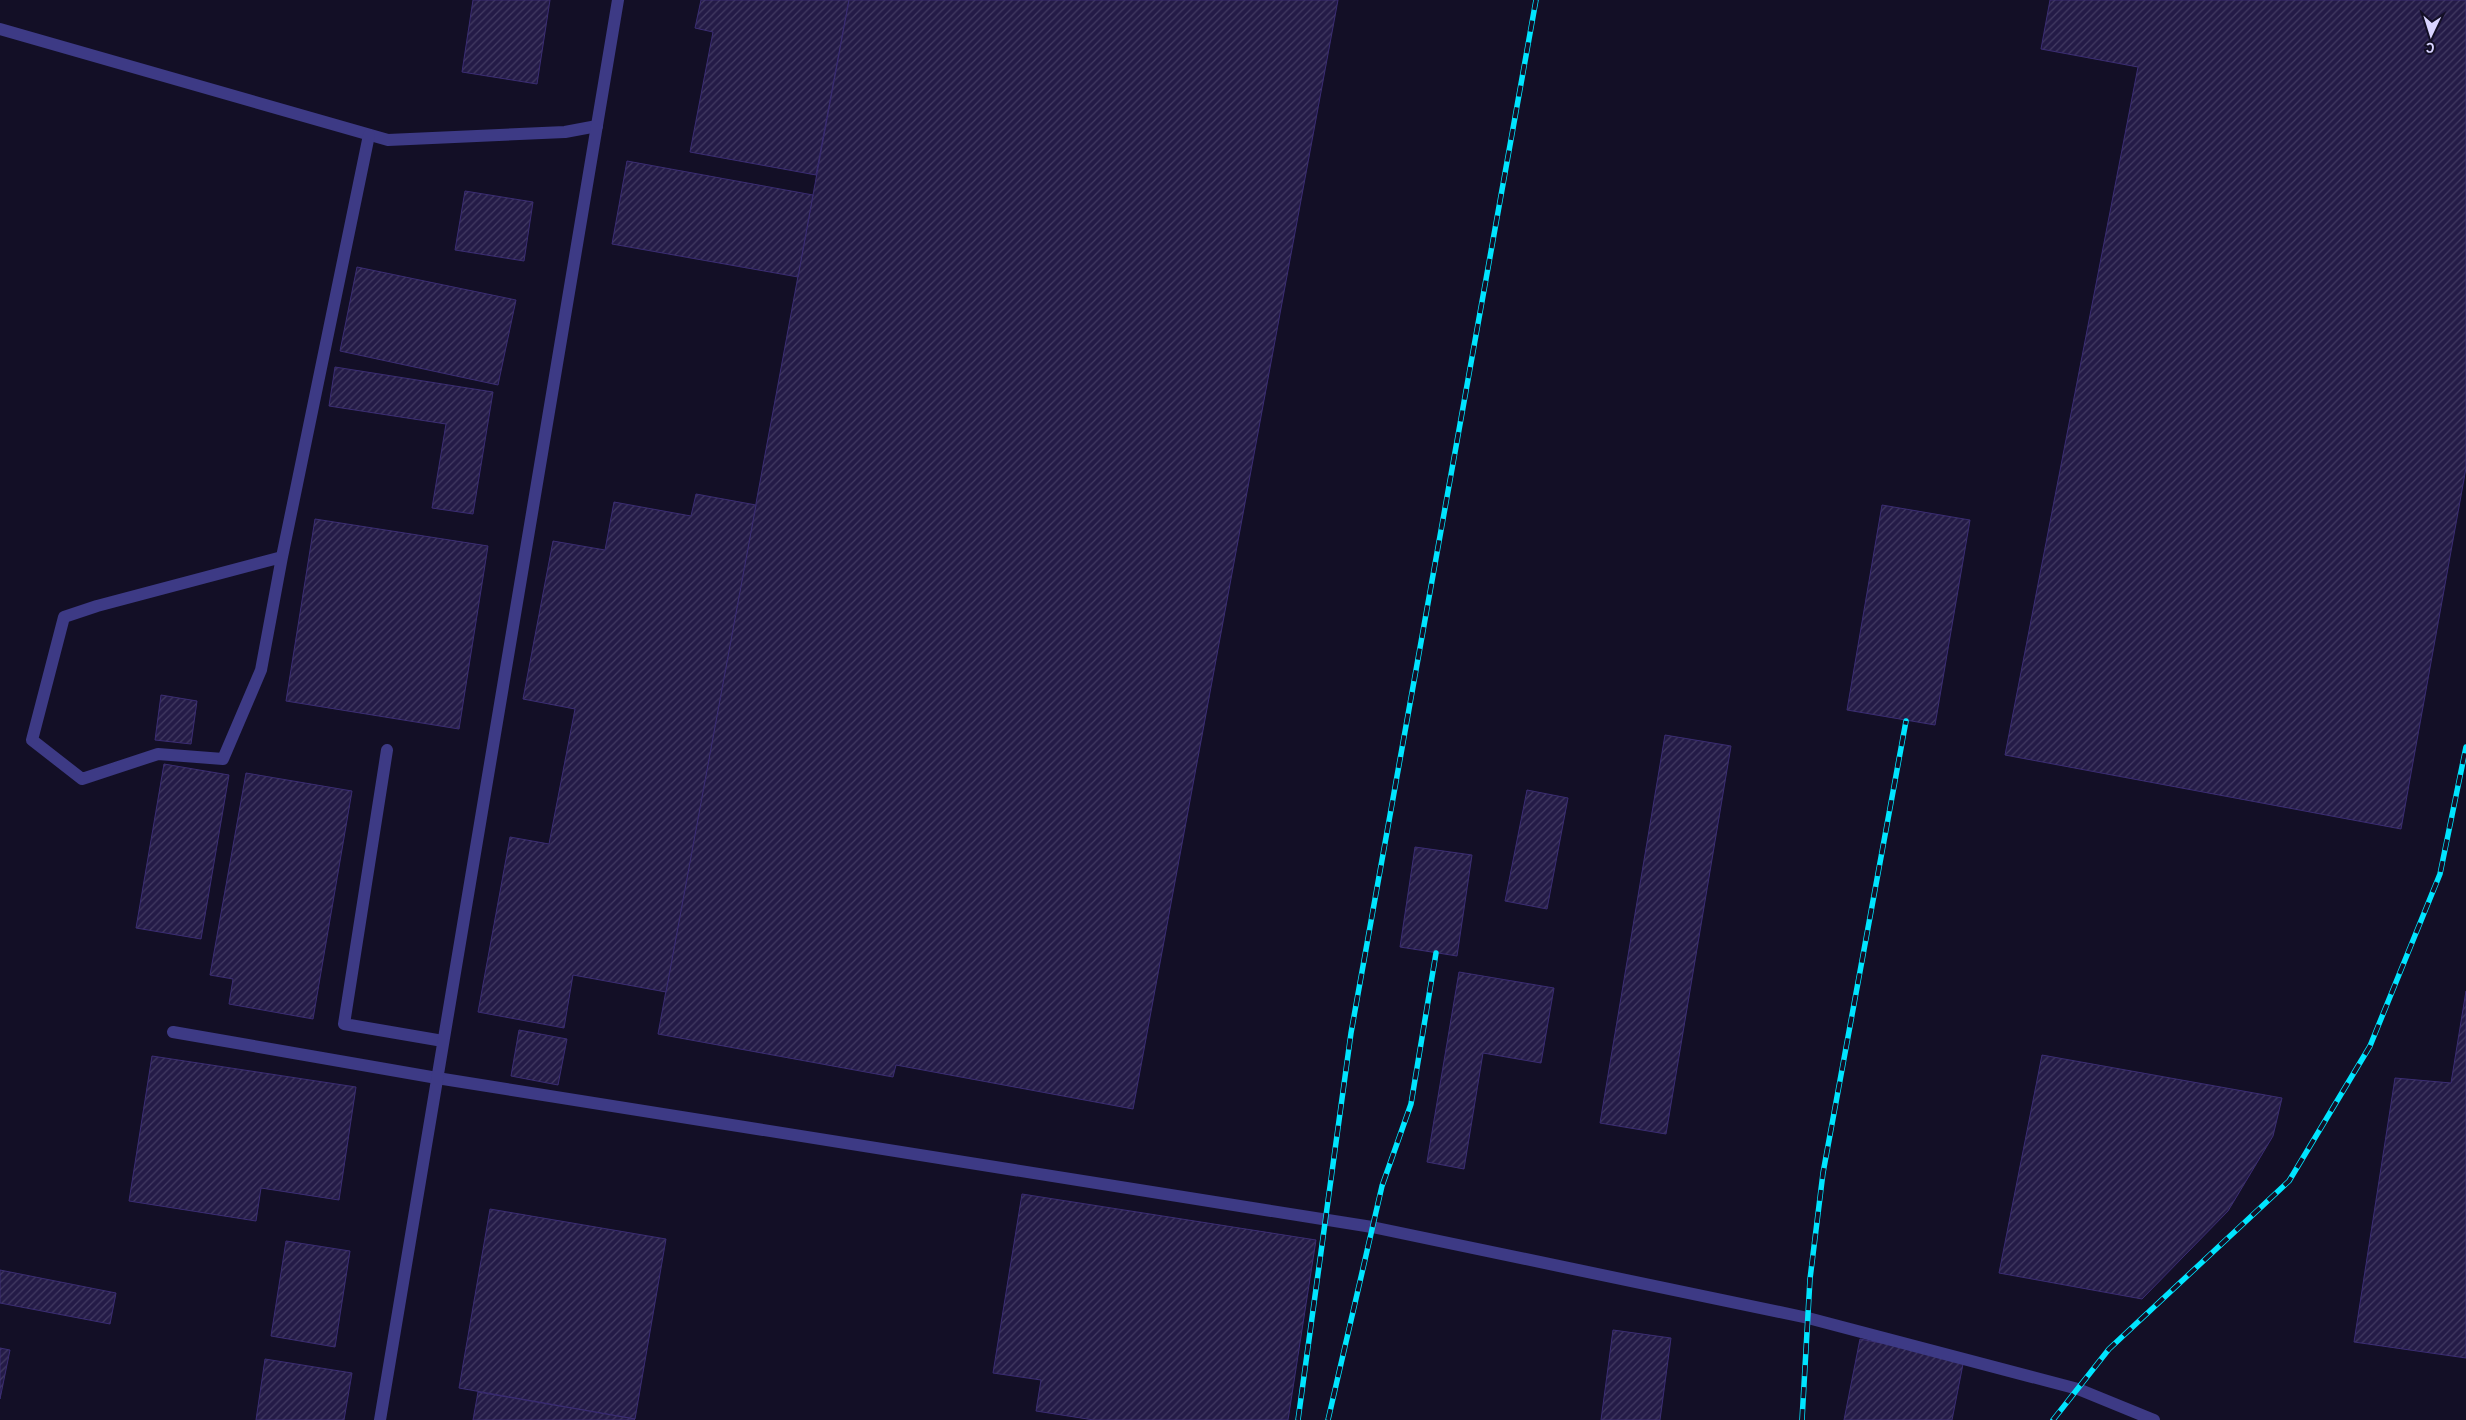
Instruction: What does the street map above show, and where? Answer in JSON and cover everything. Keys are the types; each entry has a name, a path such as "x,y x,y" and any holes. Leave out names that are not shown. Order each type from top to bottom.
{"lane":[{"path":"380,1420 618,0"},
{"path":"0,29 388,140 565,132 597,126"},
{"path":"282,557 97,606 64,617 32,740 82,779 158,754 223,759 261,670 282,557 369,135"},
{"path":"387,750 344,1024 443,1040"},
{"path":"173,1032 437,1078 1372,1227 1808,1318 2078,1389 2154,1420"}],"building":[{"path":"473,0 550,0 537,84 462,72"},
{"path":"701,0 849,0 816,175 690,152 713,32 695,28"},
{"path":"849,0 1338,0 1133,1109 896,1065 893,1077 658,1034"},
{"path":"2050,0 2466,0 2466,468 2401,829 2005,755 2138,67 2041,49"},
{"path":"627,161 813,195 798,277 612,244"},
{"path":"465,191 533,202 524,261 455,250"},
{"path":"357,267 516,300 498,385 340,351"},
{"path":"335,367 493,392 473,514 432,508 446,424 329,406"},
{"path":"696,494 756,505 666,992 573,975 564,1028 478,1012 510,837 549,844 575,709 523,699 553,541 605,550 614,502 691,516"},
{"path":"1882,505 1970,520 1935,725 1847,710"},
{"path":"315,519 488,546 459,729 286,701"},
{"path":"161,695 197,701 191,744 155,740"},
{"path":"1665,735 1731,746 1666,1134 1600,1123"},
{"path":"164,764 229,775 201,939 136,928"},
{"path":"246,773 352,791 313,1019 229,1004 233,979 210,975"},
{"path":"1527,790 1568,798 1547,909 1505,901"},
{"path":"1415,847 1472,855 1457,956 1400,947"},
{"path":"1459,972 1554,988 1541,1063 1483,1053 1464,1169 1427,1162"},
{"path":"2466,991 2466,1358 2354,1342 2395,1078 2451,1083"},
{"path":"519,1030 567,1039 558,1085 511,1076"},
{"path":"2042,1055 2282,1098 2273,1136 2228,1211 2142,1299 1999,1273"},
{"path":"152,1056 356,1087 339,1200 261,1188 256,1221 129,1201"},
{"path":"1022,1194 1316,1240 1288,1420 1094,1420 1036,1411 1041,1380 993,1373"},
{"path":"490,1209 666,1239 635,1419 459,1388"},
{"path":"286,1241 350,1251 335,1347 271,1336"},
{"path":"0,1270 116,1293 110,1324 0,1303"},
{"path":"1613,1330 1671,1338 1660,1420 1601,1420"},
{"path":"1860,1339 1964,1359 1952,1420 1844,1420"},
{"path":"0,1348 10,1350 0,1399"},
{"path":"265,1359 352,1373 344,1420 256,1420"},
{"path":"478,1392 635,1419 473,1420"}],"railway":[{"path":"1298,1420 1351,1033 1536,0"},
{"path":"1802,1420 1810,1279 1823,1173 1906,721"},
{"path":"2053,1420 2109,1349 2289,1181 2370,1046 2440,874 2466,747"},
{"path":"1328,1420 1382,1186 1411,1104 1436,953"}]}
